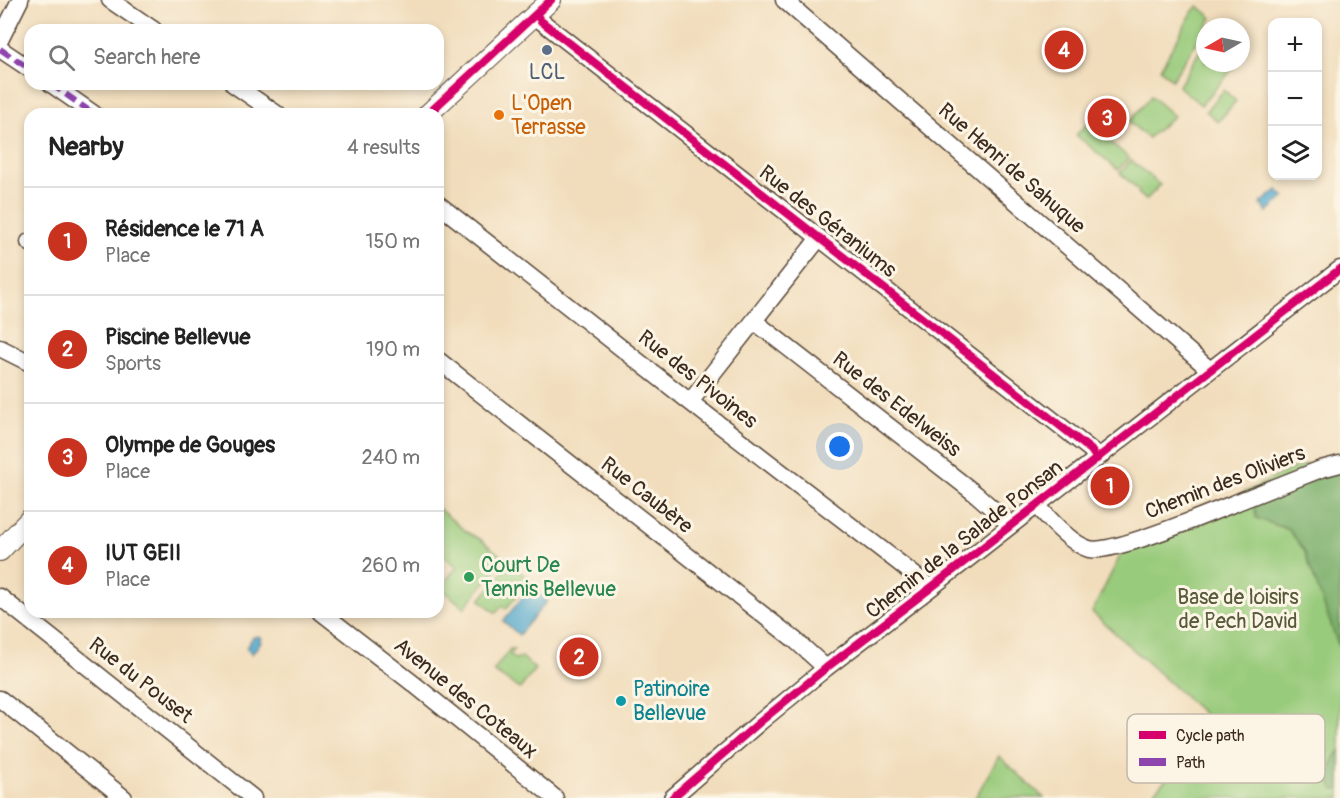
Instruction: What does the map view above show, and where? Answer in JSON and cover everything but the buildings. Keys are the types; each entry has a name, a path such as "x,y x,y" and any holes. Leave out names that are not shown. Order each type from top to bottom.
{"main road":[{"path":"434,108 551,0"},
{"path":"0,551 24,525"}],"street":[{"path":"0,40 20,0"},
{"path":"110,0 145,24"},
{"name":"Rue Henri de Sahuque","path":"784,0 1210,370"},
{"name":"Rue des Géraniums","path":"536,14 1072,435 1097,459"},
{"path":"0,49 24,65"},
{"path":"60,90 85,108"},
{"path":"242,90 268,108"},
{"name":"Rue des Pivoines","path":"444,209 898,562 928,590"},
{"path":"690,402 819,238"},
{"name":"Chemin de la Salade Ponsan","path":"672,798 826,668 1340,269"},
{"name":"Rue des Edelweiss","path":"754,321 977,495 1011,525"},
{"path":"0,348 24,360"},
{"name":"Rue Caubère","path":"444,365 795,640 826,668"},
{"name":"Chemin des Oliviers","path":"1037,505 1069,537 1088,549 1098,550 1127,543 1179,525 1340,464"},
{"name":"Rue du Pouset","path":"0,597 24,616"},
{"name":"Rue du Pouset","path":"26,618 253,798"},
{"name":"Avenue des Coteaux","path":"329,618 555,798"},
{"path":"0,699 124,798"}],"green space":[{"path":"1198,6 1212,18 1196,18 1196,43 1172,80 1160,69"},
{"path":"1196,57 1196,72 1230,72 1201,105 1178,86"},
{"path":"1224,90 1236,101 1218,122 1206,111"},
{"path":"1151,96 1174,116 1148,138 1129,122"},
{"path":"1088,123 1129,158 1118,170 1076,135"},
{"path":"1131,160 1160,185 1146,200 1120,173"},
{"name":"Base de loisirs de Pech David","path":"1340,456 1340,798 1148,798 1162,783 1325,783 1325,714 1204,714 1092,612 1121,554 1291,469"},
{"path":"1340,470 1340,650 1304,550 1289,530 1256,518 1254,501"},
{"name":"Court De Tennis Bellevue","path":"444,513 505,559 464,608 444,590 444,582 457,567 444,556"},
{"path":"510,563 530,580 506,609 502,606 496,613 480,600"},
{"path":"510,649 514,649 510,655 515,659 522,657 535,669 520,689 493,671"},
{"path":"1340,750 1340,789 1334,790 1331,785 1330,769"},
{"path":"999,756 1044,798 975,798"}],"water":[{"path":"1277,190 1285,197 1267,212 1260,204"},
{"path":"531,587 547,601 519,635 503,621"},
{"path":"253,637 262,638 261,642 252,654 246,648"}],"marked path":[{"path":"0,49 24,65"},
{"path":"60,90 85,108"}],"cycle path":[{"path":"434,108 551,0"},
{"path":"536,14 541,21 1091,450 1097,459"},
{"path":"672,798 826,668 1340,269"}],"place":[{"name":"LCL","path":"547,50"},
{"name":"IUT GEII","path":"1064,50"},
{"name":"L'Open Terrasse","path":"499,115"},
{"name":"Olympe de Gouges","path":"1107,118"},
{"name":"Résidence le 71 A","path":"1110,486"},
{"name":"Court De Tennis Bellevue","path":"469,577"},
{"name":"Piscine Bellevue","path":"579,657"},
{"name":"Patinoire Bellevue","path":"621,701"}]}
